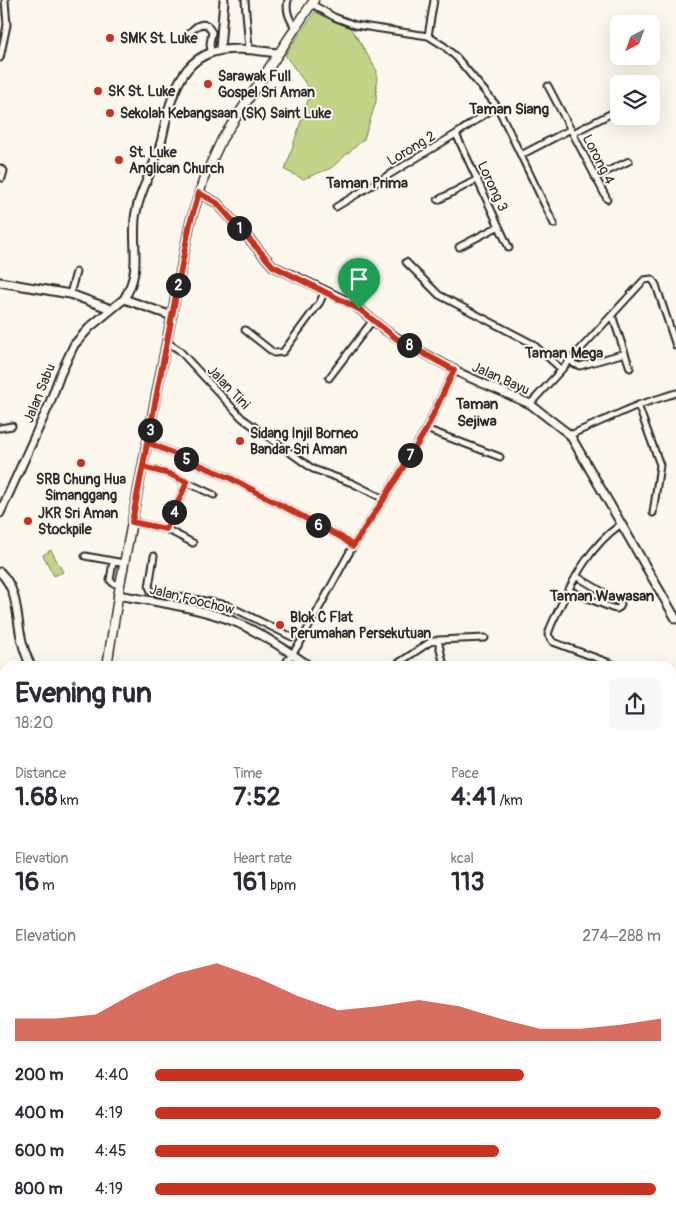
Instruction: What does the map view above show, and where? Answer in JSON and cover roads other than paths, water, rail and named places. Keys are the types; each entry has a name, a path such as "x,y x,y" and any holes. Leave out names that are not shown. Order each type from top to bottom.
{"main road":[{"path":"108,661 118,595 147,442 190,223 199,193 211,160 222,139 313,2"}],"street":[{"path":"0,58 5,39 6,13 4,0"},
{"path":"220,49 224,0"},
{"path":"244,0 249,49"},
{"path":"288,0 289,18 296,29"},
{"path":"428,36 434,0"},
{"path":"313,2 334,17 355,25 428,36 444,46 457,58 497,106 554,224"},
{"path":"0,13 6,13"},
{"path":"186,36 197,25 207,25 212,32 211,51"},
{"path":"172,316 124,299 131,288 135,268 136,215 160,146 173,94 186,71 200,56 211,51 220,49 249,49 278,53"},
{"name":"Lorong 4","path":"548,86 606,199"},
{"name":"Lorong 2","path":"336,207 456,134 497,106"},
{"path":"572,131 610,114"},
{"name":"Lorong 4","path":"521,154 572,131"},
{"name":"Lorong 3","path":"456,134 509,248"},
{"path":"595,177 629,161"},
{"path":"0,168 4,171 2,178"},
{"path":"438,200 478,179"},
{"name":"Jalan Bayu","path":"199,193 217,203 273,266 353,304 397,339 454,370 497,391 530,404 570,435 620,524 659,586 676,619"},
{"path":"459,247 499,226"},
{"path":"406,262 439,295 533,344 561,369"},
{"path":"70,294 76,272"},
{"path":"530,404 644,280 652,279 656,285 676,346"},
{"path":"0,282 70,294 111,309"},
{"path":"245,330 274,353 283,352 320,302 323,296 322,290"},
{"name":"Jalan Sabu","path":"0,513 40,416 74,345 81,335 124,299"},
{"path":"612,315 630,368"},
{"path":"329,378 373,320"},
{"name":"Jalan Tini","path":"167,342 179,350 242,418 313,468 352,482 384,499"},
{"path":"570,360 580,366 625,353"},
{"path":"288,661 300,643 353,546 426,430 454,370"},
{"path":"570,435 638,405 676,393"},
{"path":"638,405 660,465 653,513"},
{"path":"0,428 12,426"},
{"path":"426,430 500,457"},
{"path":"147,442 230,478 341,537 353,546"},
{"path":"143,467 169,474 214,495"},
{"path":"166,529 187,482"},
{"path":"132,522 166,529 193,543"},
{"path":"604,661 556,644 551,640 549,632 568,590 581,567 606,534 620,524"},
{"path":"85,556 124,563"},
{"path":"154,556 149,587 151,591 227,605 292,637"},
{"path":"114,562 110,580 120,585"},
{"path":"0,572 7,580 13,592 19,616 20,635 29,661"},
{"path":"568,590 612,608 617,609 620,607 618,601 576,576"},
{"path":"0,579 13,592"},
{"name":"Jalan Foochow","path":"118,595 224,618 249,629 288,661"},
{"path":"224,618 227,605"},
{"path":"402,661 430,642 485,638"},
{"path":"438,640 443,661"}],"place":[{"name":"SMK St. Luke","path":"110,38"},
{"name":"Sarawak Full Gospel Sri Aman","path":"208,84"},
{"name":"SK St. Luke","path":"98,91"},
{"name":"Sekolah Kebangsaan (SK) Saint Luke","path":"110,113"},
{"name":"St. Luke Anglican Church","path":"119,160"},
{"name":"Sidang Injil Borneo Bandar Sri Aman","path":"240,441"},
{"name":"SRB Chung Hua Simanggang","path":"81,463"},
{"name":"JKR Sri Aman Stockpile","path":"28,521"},
{"name":"Blok C Flat Perumahan Persekutuan","path":"280,625"}],"district":[{"name":"Taman Siang","path":"509,109"},
{"name":"Taman Prima","path":"367,183"},
{"name":"Taman Mega","path":"564,353"},
{"name":"Taman Sejiwa","path":"477,412"},
{"name":"Taman Wawasan","path":"602,596"}]}
